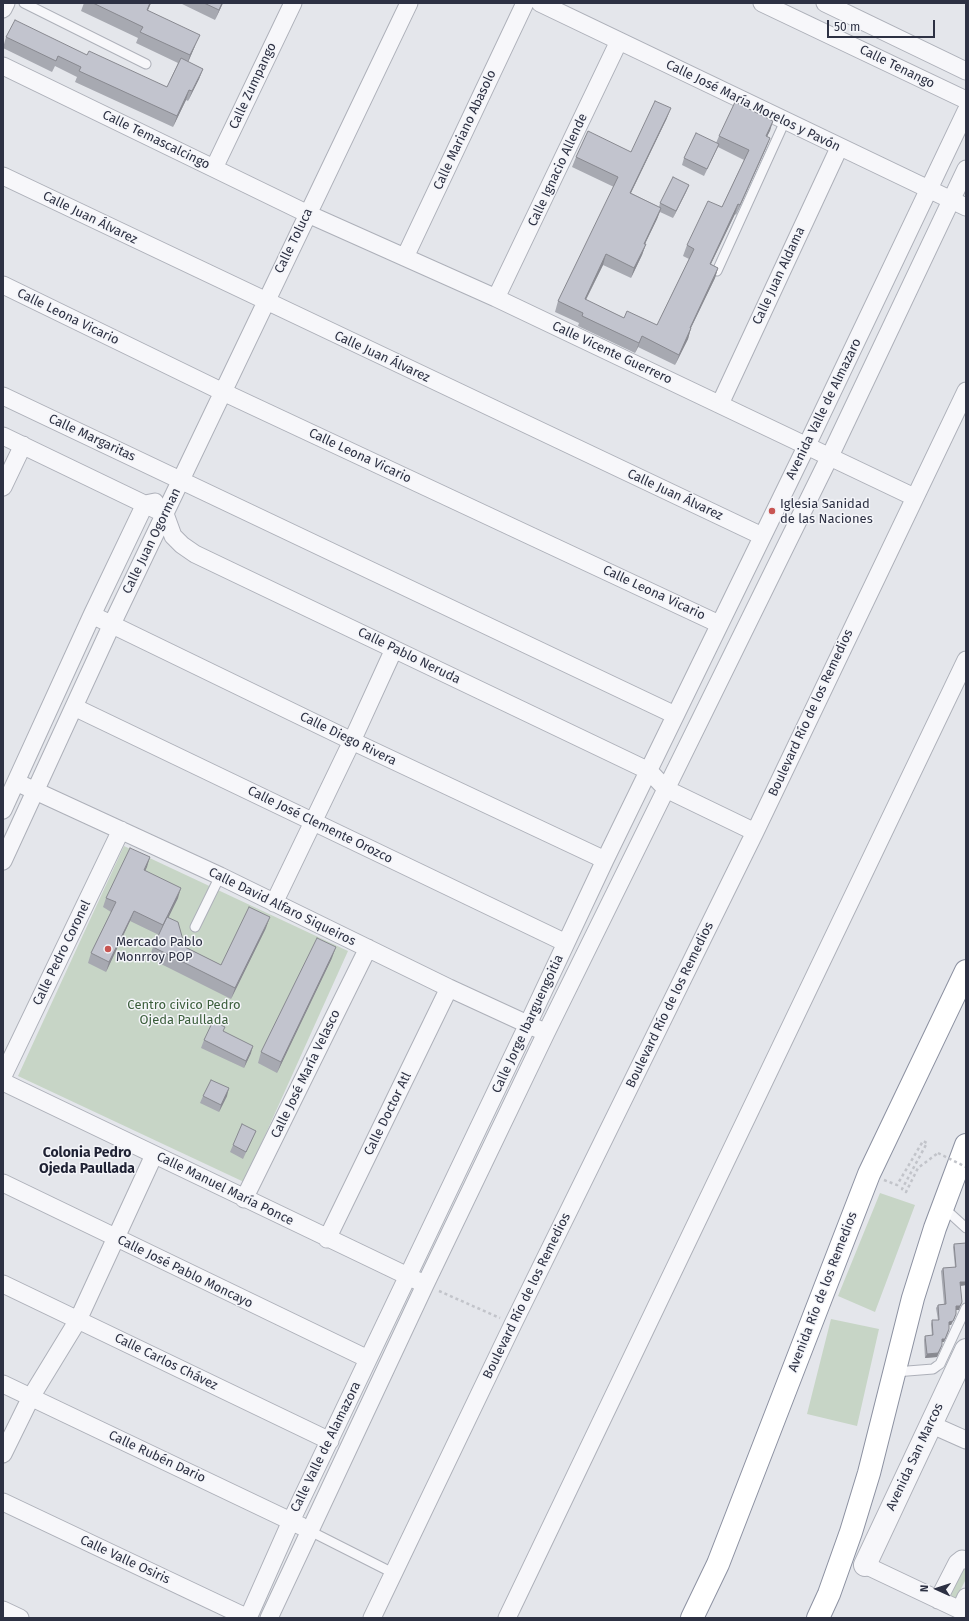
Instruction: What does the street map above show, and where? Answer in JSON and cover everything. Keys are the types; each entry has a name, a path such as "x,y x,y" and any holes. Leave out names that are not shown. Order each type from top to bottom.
{"highway":[{"name":"Avenida Río de los Remedios","path":"692,1618 718,1564 869,1174 966,971"},
{"path":"818,1618 829,1594 851,1532 869,1473 913,1298 943,1206 966,1145"}],"street":[{"path":"3,9 6,3"},
{"name":"Calle Zumpango","path":"214,168 293,3"},
{"name":"Calle Toluca","path":"181,480 409,3"},
{"name":"Calle Mariano Abasolo","path":"405,257 525,3"},
{"name":"Calle José María Morelos y Pavón","path":"540,3 839,148 959,203"},
{"name":"Calle Tenango","path":"762,3 966,100"},
{"name":"Calle Tenango","path":"825,3 966,71"},
{"name":"Calle Ignacio Allende","path":"496,298 619,41"},
{"name":"Calle Temascalcingo","path":"3,66 308,214"},
{"name":"Avenida Valle de Almazaro","path":"649,771 807,445 966,111"},
{"name":"Calle Juan Aldama","path":"720,404 839,148"},
{"name":"Avenida Valle de Almazaro","path":"666,789 830,456 959,203 966,169"},
{"name":"Calle Juan Álvarez","path":"3,176 265,302 762,536"},
{"name":"Calle Vicente Guerrero","path":"308,214 496,298 914,497"},
{"name":"Calle Leona Vicario","path":"3,285 223,392 719,624"},
{"name":"Boulevard Río de los Remedios","path":"372,1618 755,832 966,391"},
{"name":"Calle Margaritas","path":"3,396 181,480"},
{"path":"3,436 165,514"},
{"path":"3,487 23,445"},
{"path":"181,480 675,715"},
{"name":"Calle Juan Ogorman","path":"3,810 92,615 145,504 156,502 167,495 181,480"},
{"name":"Calle Juan Ogorman","path":"3,861 112,624 181,480"},
{"name":"Calle Pablo Neruda","path":"165,514 173,536 182,545 195,554 649,771 666,789"},
{"name":"Calle Diego Rivera","path":"92,615 352,741 605,860"},
{"path":"274,903 314,822 394,649"},
{"path":"507,1618 966,660"},
{"name":"Calle José Clemente Orozco","path":"74,707 566,943"},
{"name":"Calle Jorge Ibarguengoitia","path":"407,1276 605,860 649,771"},
{"name":"Calle David Alfaro Siqueiros","path":"16,782 220,876 449,988 546,1033"},
{"path":"666,789 755,832"},
{"name":"Calle Jorge Ibarguengoitia","path":"425,1285 546,1033 666,789"},
{"name":"Calle Pedro Coronel","path":"3,1076 121,830"},
{"name":"Calle José María Velasco","path":"244,1199 368,948"},
{"name":"Calle Doctor Atl","path":"328,1239 449,988"},
{"name":"Calle Manuel María Ponce","path":"3,1082 425,1285"},
{"path":"3,1454 31,1397 78,1320 154,1155"},
{"name":"Calle José Pablo Moncayo","path":"3,1183 368,1359"},
{"name":"Calle Valle de Alamazora","path":"248,1618 290,1521 330,1441 407,1276"},
{"name":"Calle Carlos Chávez","path":"3,1284 330,1441"},
{"name":"Calle Valle de Alamazora","path":"269,1618 425,1285"},
{"name":"Avenida San Marcos","path":"865,1565 966,1350"},
{"name":"Calle Rubén Dario","path":"3,1384 310,1531"},
{"path":"930,1424 966,1440"},
{"name":"Calle Valle Osiris","path":"3,1502 248,1618"},
{"path":"938,1600 957,1563 962,1559 966,1560"},
{"path":"865,1565 960,1610 966,1597"},
{"path":"3,1610 20,1618"}],"lane":[{"path":"24,3 146,64"},
{"path":"717,271 785,121"},
{"path":"195,927 220,876"},
{"path":"943,1206 966,1228"},
{"path":"895,1372 933,1368 938,1366 966,1308"},
{"path":"310,1531 393,1573"}],"path":[{"path":"869,1174 897,1185 923,1141 927,1143 902,1189 906,1192 918,1168 938,1153 966,1167"},
{"path":"425,1285 514,1324"}],"green space":[{"name":"Centro civico Pedro Ojeda Paullada","path":"124,846 348,951 244,1182 18,1076"},
{"path":"880,1193 915,1205 875,1312 838,1296"},
{"path":"831,1319 879,1329 857,1426 807,1414"},
{"path":"966,1566 966,1579 956,1599 953,1600 948,1597 961,1567"}],"building":[{"path":"93,3 150,3 147,10 200,35 190,55 140,32 143,27"},
{"path":"204,3 222,3 219,10"},
{"path":"15,20 87,55 89,51 167,87 181,58 203,69 192,91 189,90 177,116 79,71 81,67 58,56 56,61 6,37"},
{"path":"655,101 671,108 630,193 661,208 634,268 606,254 585,299 624,318 627,311 657,325 694,249 687,245 708,201 722,207 749,150 719,136 735,102 773,121 766,136 770,138 740,205 738,204 710,264 718,268 679,355 642,336 639,343 582,316 583,313 558,301 618,177 576,157 588,131 631,152"},
{"path":"696,133 719,144 707,169 684,158"},
{"path":"673,177 689,185 676,211 660,203"},
{"path":"130,848 150,857 144,870 181,888 163,925 134,911 109,962 91,953 116,902 106,898"},
{"path":"249,907 270,917 235,988 153,947 167,917 178,922 185,947 221,965"},
{"path":"317,938 336,947 281,1062 261,1052"},
{"path":"213,1021 225,1027 223,1031 253,1046 246,1061 204,1040"},
{"path":"211,1080 229,1088 221,1105 203,1096"},
{"path":"242,1124 256,1131 246,1152 233,1145"},
{"path":"966,1243 966,1282 960,1282 962,1302 960,1306 956,1306 956,1314 953,1321 949,1322 949,1329 945,1339 942,1339 942,1345 938,1353 927,1354 925,1336 933,1335 932,1320 939,1320 938,1305 946,1304 943,1268 956,1267 954,1244"}],"place":[{"name":"Iglesia Sanidad de las Naciones","path":"772,511"},
{"name":"Mercado Pablo Monrroy POP","path":"108,949"}],"district":[{"name":"Colonia Pedro Ojeda Paullada","path":"87,1162"}]}
